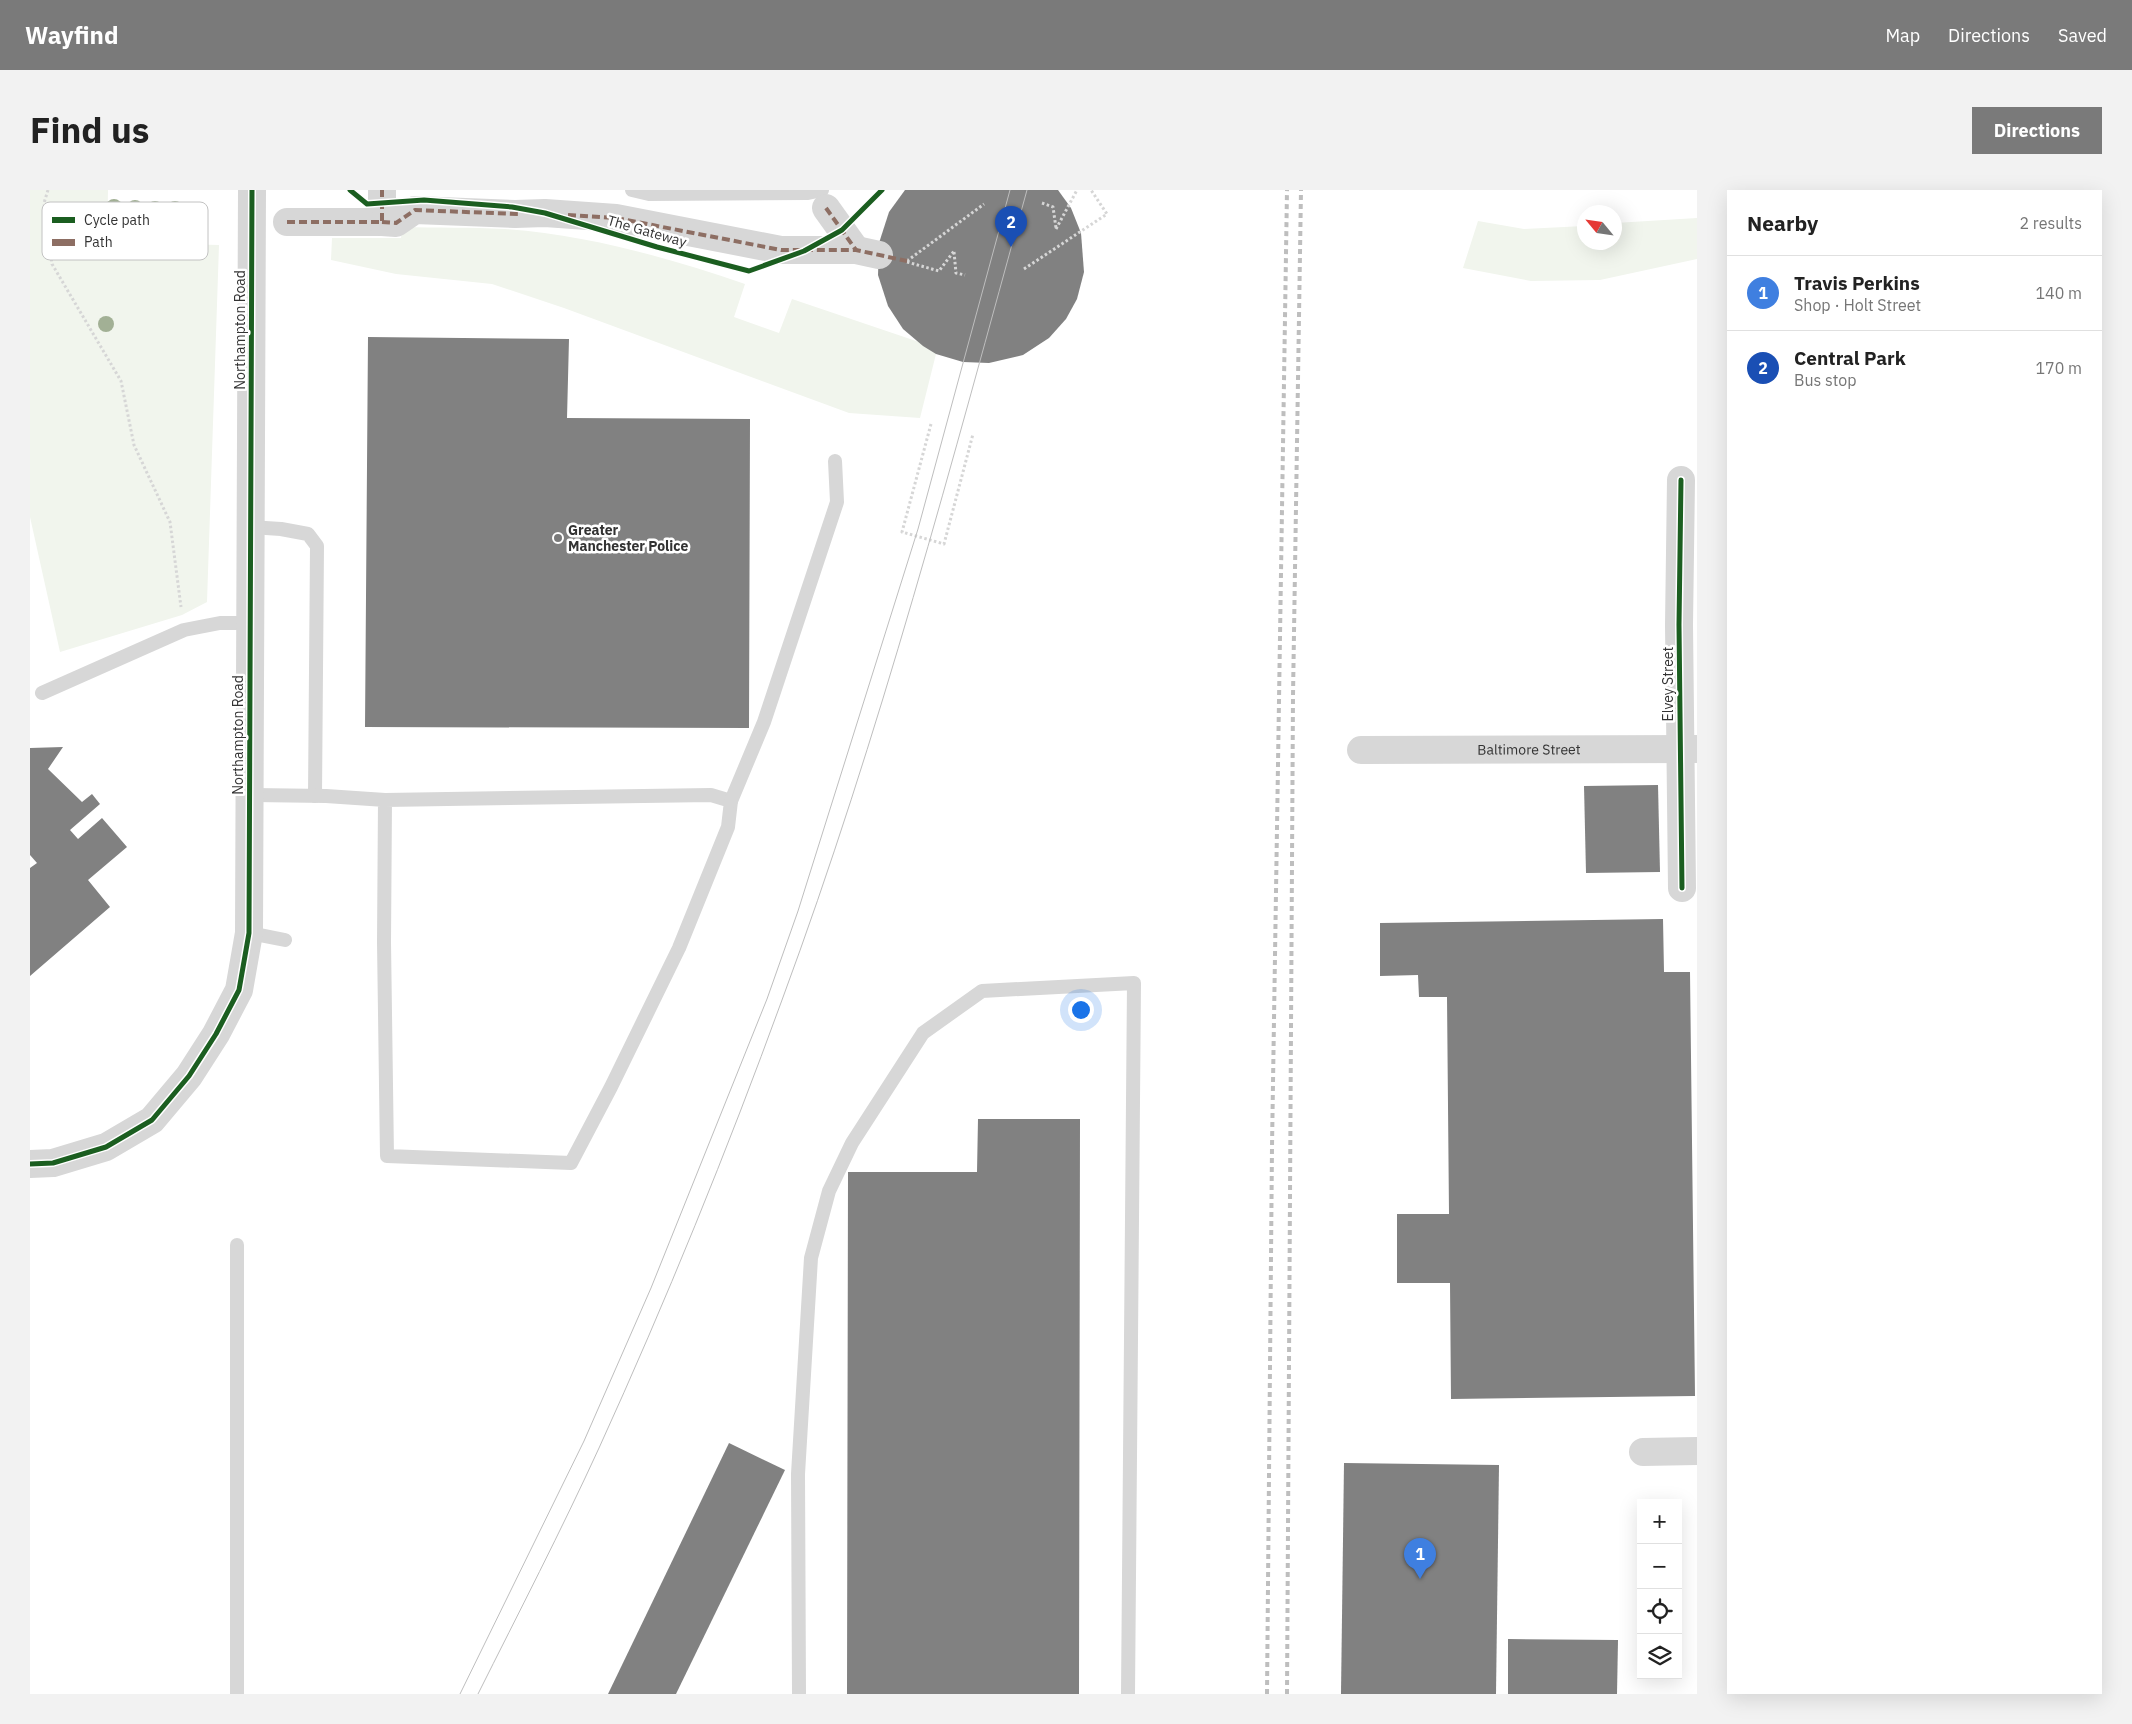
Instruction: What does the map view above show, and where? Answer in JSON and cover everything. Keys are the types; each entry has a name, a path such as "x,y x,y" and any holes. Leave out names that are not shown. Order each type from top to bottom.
{"street":[{"name":"Northampton Road","path":"30,1164 53,1163 106,1147 152,1120 188,1076 216,1034 239,990 249,933 252,190"},
{"path":"382,190 382,222"},
{"path":"287,222 396,223 415,210 515,214 545,213 616,218 781,250 867,252 824,199"},
{"name":"Elvey Street","path":"1681,480 1689,508 1688,750 1682,888"},
{"name":"Baltimore Street","path":"1361,750 1688,750"},
{"path":"1643,1452 1697,1451"}],"lane":[{"path":"632,190 649,194 808,193 824,199"},
{"path":"385,800 384,942 387,1156 571,1163 611,1087 679,948 728,828 730,801 764,722 836,502 835,461"},
{"path":"250,527 281,529 308,534 317,546 315,796"},
{"path":"42,693 184,630 220,623 250,623"},
{"path":"249,795 385,800 711,795 730,801"},
{"path":"249,933 285,940"},
{"path":"799,1694 799,1454 812,1258 829,1192 852,1143 923,1034 982,991 1134,982 1128,1694"},
{"path":"237,1246 237,1694"}],"path":[{"path":"44,202 48,190"},
{"path":"1042,203 1053,207 1056,229 1076,190"},
{"path":"1024,269 1107,214 1091,190"},
{"path":"965,275 956,274 954,251 939,271 907,261 984,204"},
{"path":"51,260 52,264 121,381 134,445 170,522 184,630"},
{"path":"931,424 902,532 930,541 944,544 974,434"}],"shaded area":[{"path":"30,190 108,190 108,202 42,202 42,260 208,260 208,245 219,245 207,602 182,615 60,652 30,517"},
{"path":"1697,218 1697,259 1600,280 1531,281 1463,268 1478,221 1524,229 1577,226 1577,250 1622,250 1622,223"},
{"path":"402,227 505,229 565,236 596,242 657,256 745,284 734,317 779,333 792,299 919,342 936,354 920,418 849,413 564,308 492,284 396,274 331,260 332,238 401,238"}],"building":[{"path":"905,190 1058,190 1071,208 1081,233 1084,272 1077,299 1066,319 1049,338 1023,355 989,363 963,362 936,354 903,329 888,306 878,275 879,243 889,212"},
{"name":"Greater Manchester Police","path":"368,337 569,339 567,418 750,419 749,728 365,727"},
{"path":"63,747 48,769 82,802 92,794 100,804 70,830 78,839 102,818 127,847 88,880 110,907 30,976 30,868 37,863 30,855 30,748"},
{"path":"1658,785 1660,872 1586,873 1584,786"},
{"path":"1663,919 1664,972 1690,972 1695,1396 1451,1399 1450,1283 1397,1283 1397,1214 1449,1214 1447,997 1419,997 1418,975 1380,976 1380,923"},
{"path":"978,1119 1080,1119 1079,1694 847,1694 848,1172 977,1172"},
{"path":"729,1443 785,1470 676,1694 608,1694"},
{"path":"1344,1463 1499,1465 1496,1694 1341,1694"},
{"path":"1508,1639 1618,1640 1617,1694 1508,1694"}],"tram line":[{"path":"460,1694 584,1441 651,1288 767,999 798,911 918,529 1010,190"},
{"path":"478,1694 570,1510 624,1393 695,1225 740,1113 782,1000 818,900 883,699 942,496 1027,190"}],"railway":[{"path":"1267,1694 1272,1147 1287,190"},
{"path":"1287,1694 1293,696 1301,190"}],"marked path":[{"path":"287,222 382,222 382,190"},
{"path":"826,208 856,250"},
{"path":"382,222 396,223 415,210 518,214"},
{"path":"568,215 616,218 781,250 856,250 907,261"}],"cycle path":[{"path":"30,1164 53,1163 106,1147 152,1120 189,1076 216,1034 239,990 249,933 252,190"},
{"name":"The Gateway","path":"350,190 367,204 424,200 512,207 545,213 657,247 749,271 804,251 842,230 882,190"},
{"path":"1681,480 1679,625 1682,888"}],"place":[{"name":"Central Park","path":"1011,247"},
{"name":"Greater Manchester Police","path":"558,538"},
{"name":"Travis Perkins","path":"1420,1579"}]}
